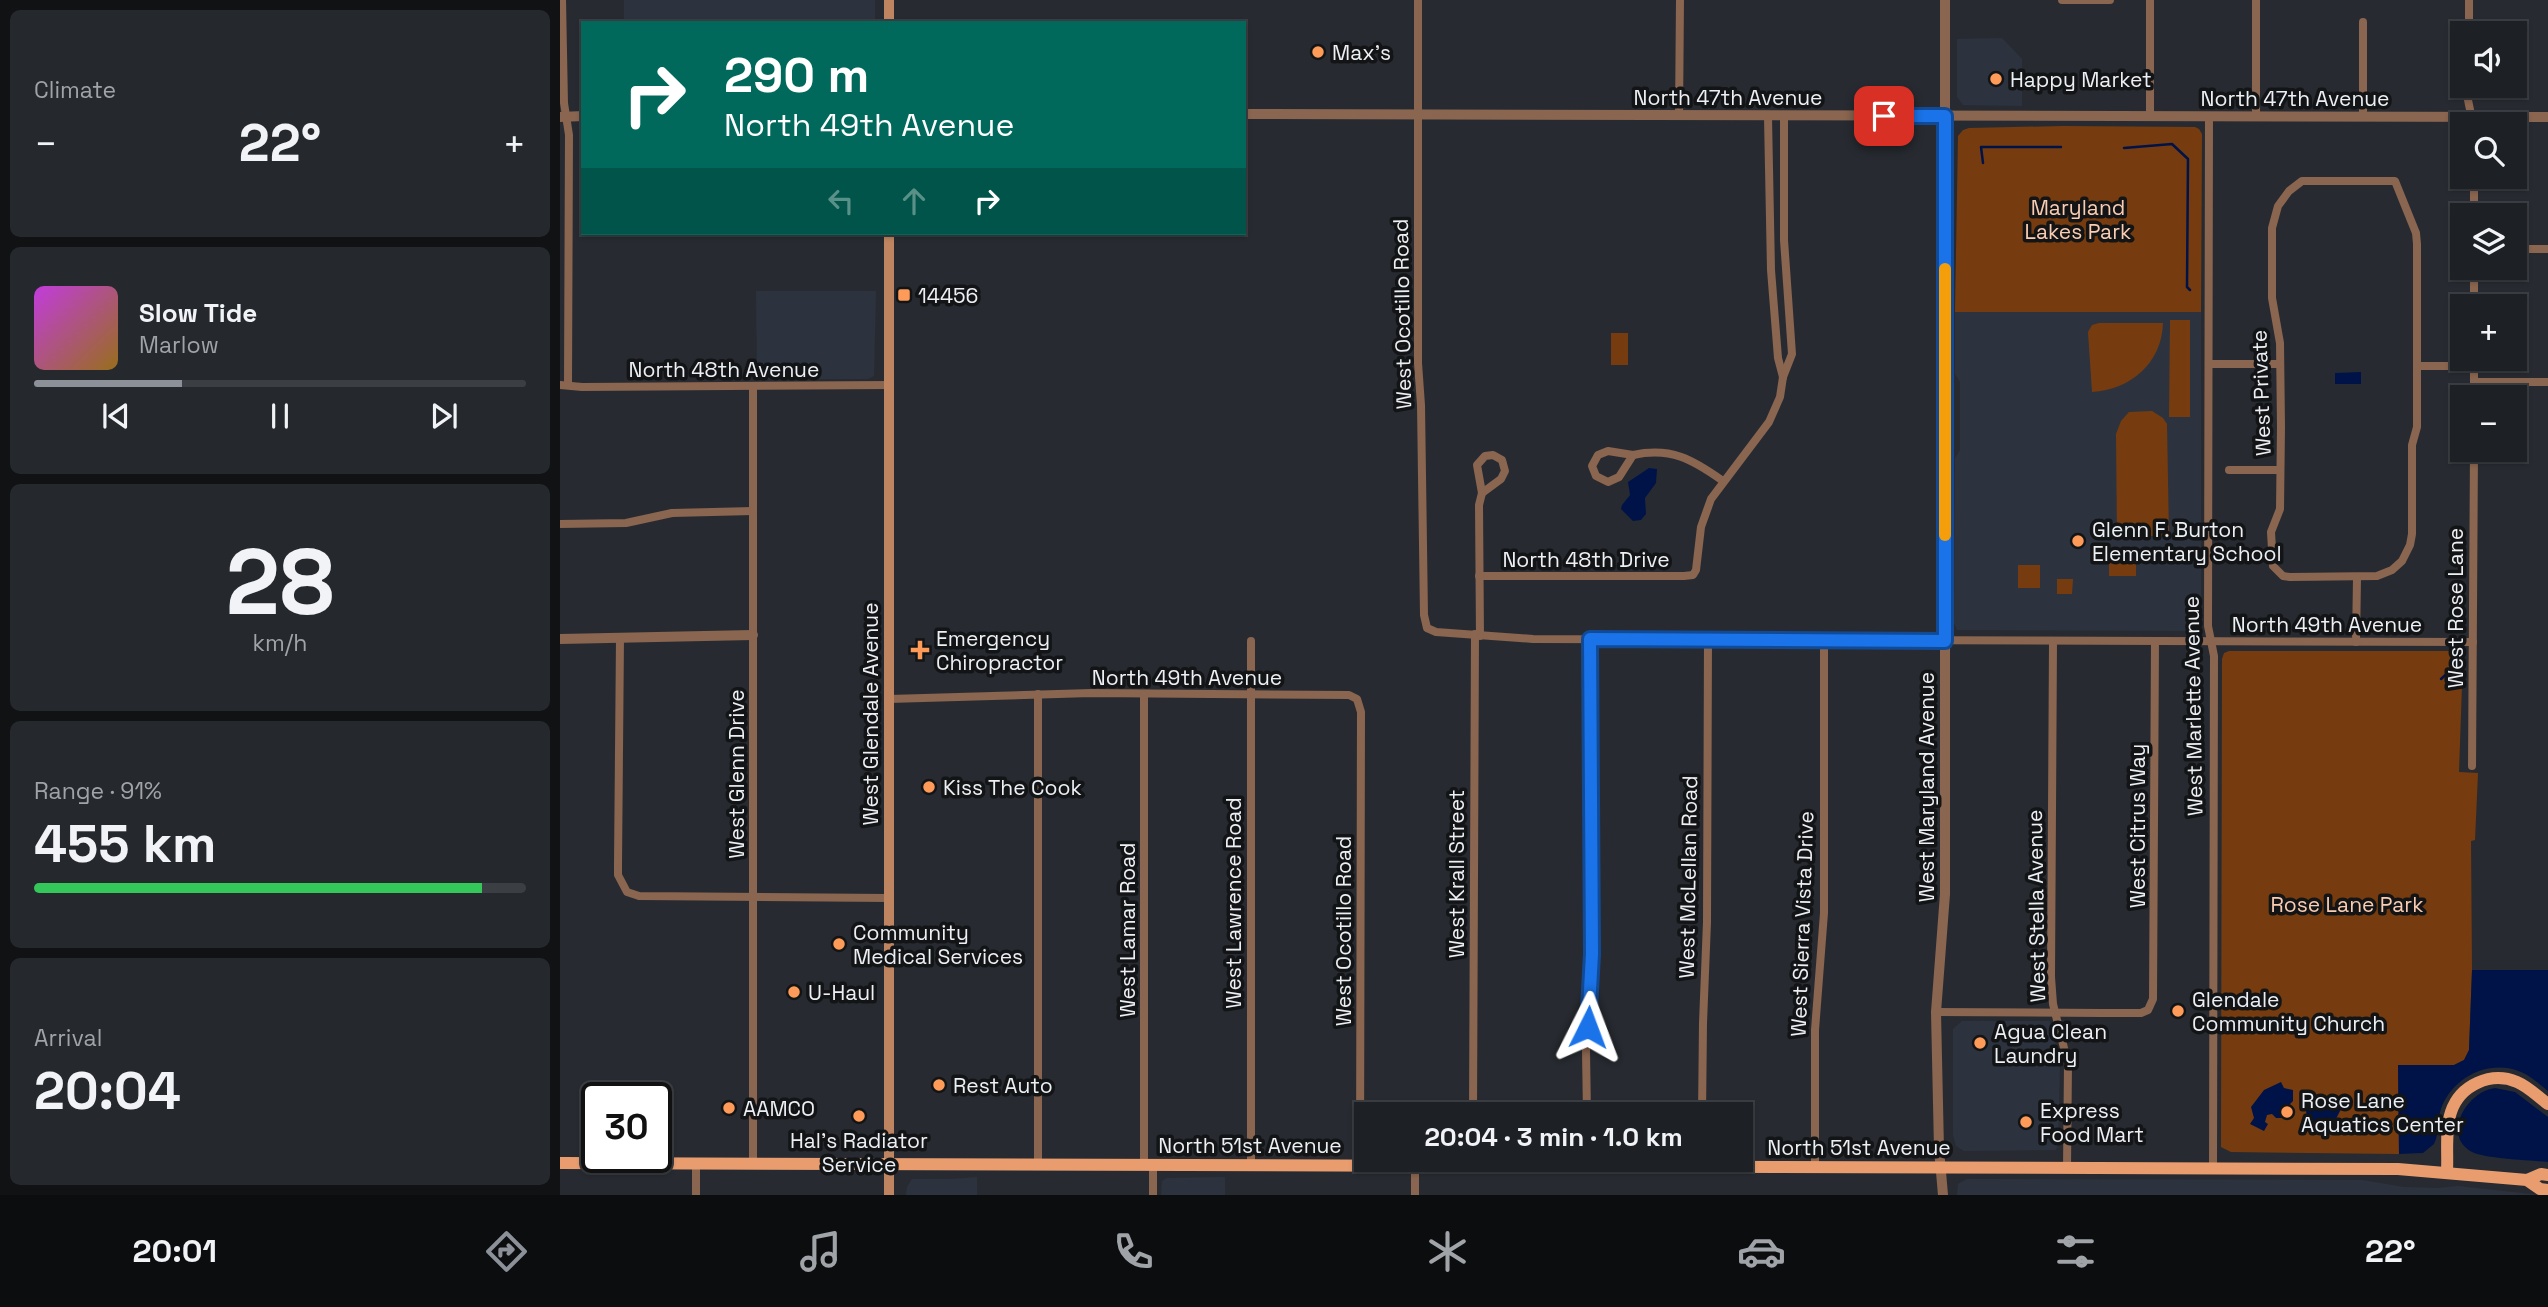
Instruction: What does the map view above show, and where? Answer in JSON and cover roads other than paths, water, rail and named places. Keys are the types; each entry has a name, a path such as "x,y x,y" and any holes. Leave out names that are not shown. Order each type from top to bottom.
{"main road":[{"path":"889,0 889,21"},
{"name":"West Glendale Avenue","path":"889,235 889,1195"},
{"path":"2447,1172 2450,1115 2457,1099 2468,1087 2487,1079 2509,1079 2524,1085 2548,1104"},
{"name":"North 51st Avenue","path":"560,1163 1354,1165"},
{"name":"North 51st Avenue","path":"1753,1164 2398,1169 2527,1180 2541,1174 2548,1175"},
{"name":"North 51st Avenue","path":"2527,1180 2548,1191"}],"street":[{"path":"562,0 563,117 569,135 564,384"},
{"name":"West Ocotillo Road","path":"1418,0 1418,363 1422,405 1424,615 1427,628"},
{"path":"1679,116 1680,0"},
{"name":"West Maryland Avenue","path":"1943,1195 1936,1012 1945,894 1945,0"},
{"path":"2062,1 2110,0"},
{"path":"2150,0 2150,116"},
{"path":"2256,0 2256,117"},
{"path":"2469,0 2469,21"},
{"path":"2363,22 2363,117"},
{"name":"North 47th Avenue","path":"1246,114 2363,117 2450,120"},
{"path":"563,117 581,116"},
{"path":"1768,117 1771,270 1778,358 1783,377"},
{"path":"1633,455 1619,477 1612,481 1603,481 1593,472 1594,461 1602,452 1633,455 1657,451 1698,463 1723,481 1769,422 1780,397 1783,377 1792,354 1784,240 1784,117"},
{"name":"West Marlette Avenue","path":"2209,117 2210,641 2214,656 2213,1167"},
{"name":"North 47th Avenue","path":"2527,118 2548,117"},
{"name":"West Private","path":"2357,578 2283,576 2272,560 2271,532 2280,509 2280,343 2272,298 2272,224 2278,206 2289,191 2302,181 2395,181 2416,233 2417,366"},
{"path":"2527,249 2548,250"},
{"path":"2209,364 2280,364"},
{"path":"2356,642 2357,578 2385,573 2402,561 2410,545 2412,446 2417,427 2417,366 2450,364"},
{"path":"2474,371 2474,382 2548,382"},
{"name":"North 48th Avenue","path":"564,384 582,387 889,385"},
{"name":"West Glenn Drive","path":"753,386 753,1163"},
{"name":"West Krall Street","path":"1473,1102 1477,635 1479,505 1482,493 1477,465 1485,456 1497,456 1504,464 1504,475 1482,493"},
{"name":"West Rose Lane","path":"2472,766 2474,462"},
{"path":"2229,470 2280,470"},
{"name":"North 48th Drive","path":"1479,576 1693,575 1698,564 1703,518 1723,481"},
{"path":"560,524 626,523 684,512 753,511"},
{"name":"North 49th Avenue","path":"1427,628 1436,632 1477,635 1590,639 2473,642"},
{"path":"560,639 753,635"},
{"path":"620,638 618,875 627,892 639,896 888,898"},
{"path":"1587,1102 1586,1051 1592,954 1590,639"},
{"name":"West McLellan Road","path":"1702,1102 1707,922 1708,639"},
{"name":"West Sierra Vista Drive","path":"1815,1166 1815,1030 1824,913 1824,640"},
{"name":"West Lawrence Road","path":"1251,641 1251,1165"},
{"name":"West Stella Avenue","path":"2053,642 2051,978 2068,1064 2067,1167"},
{"name":"West Citrus Way","path":"2056,1013 2141,1013 2148,1010 2153,999 2155,642"},
{"path":"1038,694 1038,1164"},
{"name":"North 49th Avenue","path":"889,699 1038,694 1349,695 1357,699"},
{"name":"West Lamar Road","path":"1144,695 1149,1165 1153,1195"},
{"name":"West Ocotillo Road","path":"1357,699 1361,712 1360,1102"},
{"path":"1936,1012 2056,1013"},
{"path":"696,1163 696,1195"},
{"path":"1415,1172 1415,1195"}],"waterway":[{"path":"2124,148 2172,144 2188,159 2187,287 2190,290"},
{"path":"1983,163 1981,147 2061,147"},
{"path":"2441,679 2452,669 2461,654"}],"place":[{"name":"Max's","path":"1318,52"},
{"name":"Happy Market","path":"1996,79"},
{"name":"14456","path":"904,295"},
{"name":"Glenn F. Burton Elementary School","path":"2078,541"},
{"name":"Emergency Chiropractor","path":"920,650"},
{"name":"Kiss The Cook","path":"929,787"},
{"name":"Community Medical Services","path":"839,944"},
{"name":"U-Haul","path":"794,992"},
{"name":"Glendale Community Church","path":"2178,1011"},
{"name":"Agua Clean Laundry","path":"1980,1043"},
{"name":"Rest Auto","path":"939,1085"},
{"name":"AAMCO","path":"729,1108"},
{"name":"Rose Lane Aquatics Center","path":"2287,1112"},
{"name":"Hal's Radiator Service","path":"859,1116"},
{"name":"Express Food Mart","path":"2026,1122"}],"park label":[{"name":"Maryland Lakes Park","path":"2078,219"},
{"name":"Rose Lane Park","path":"2347,904"}]}
